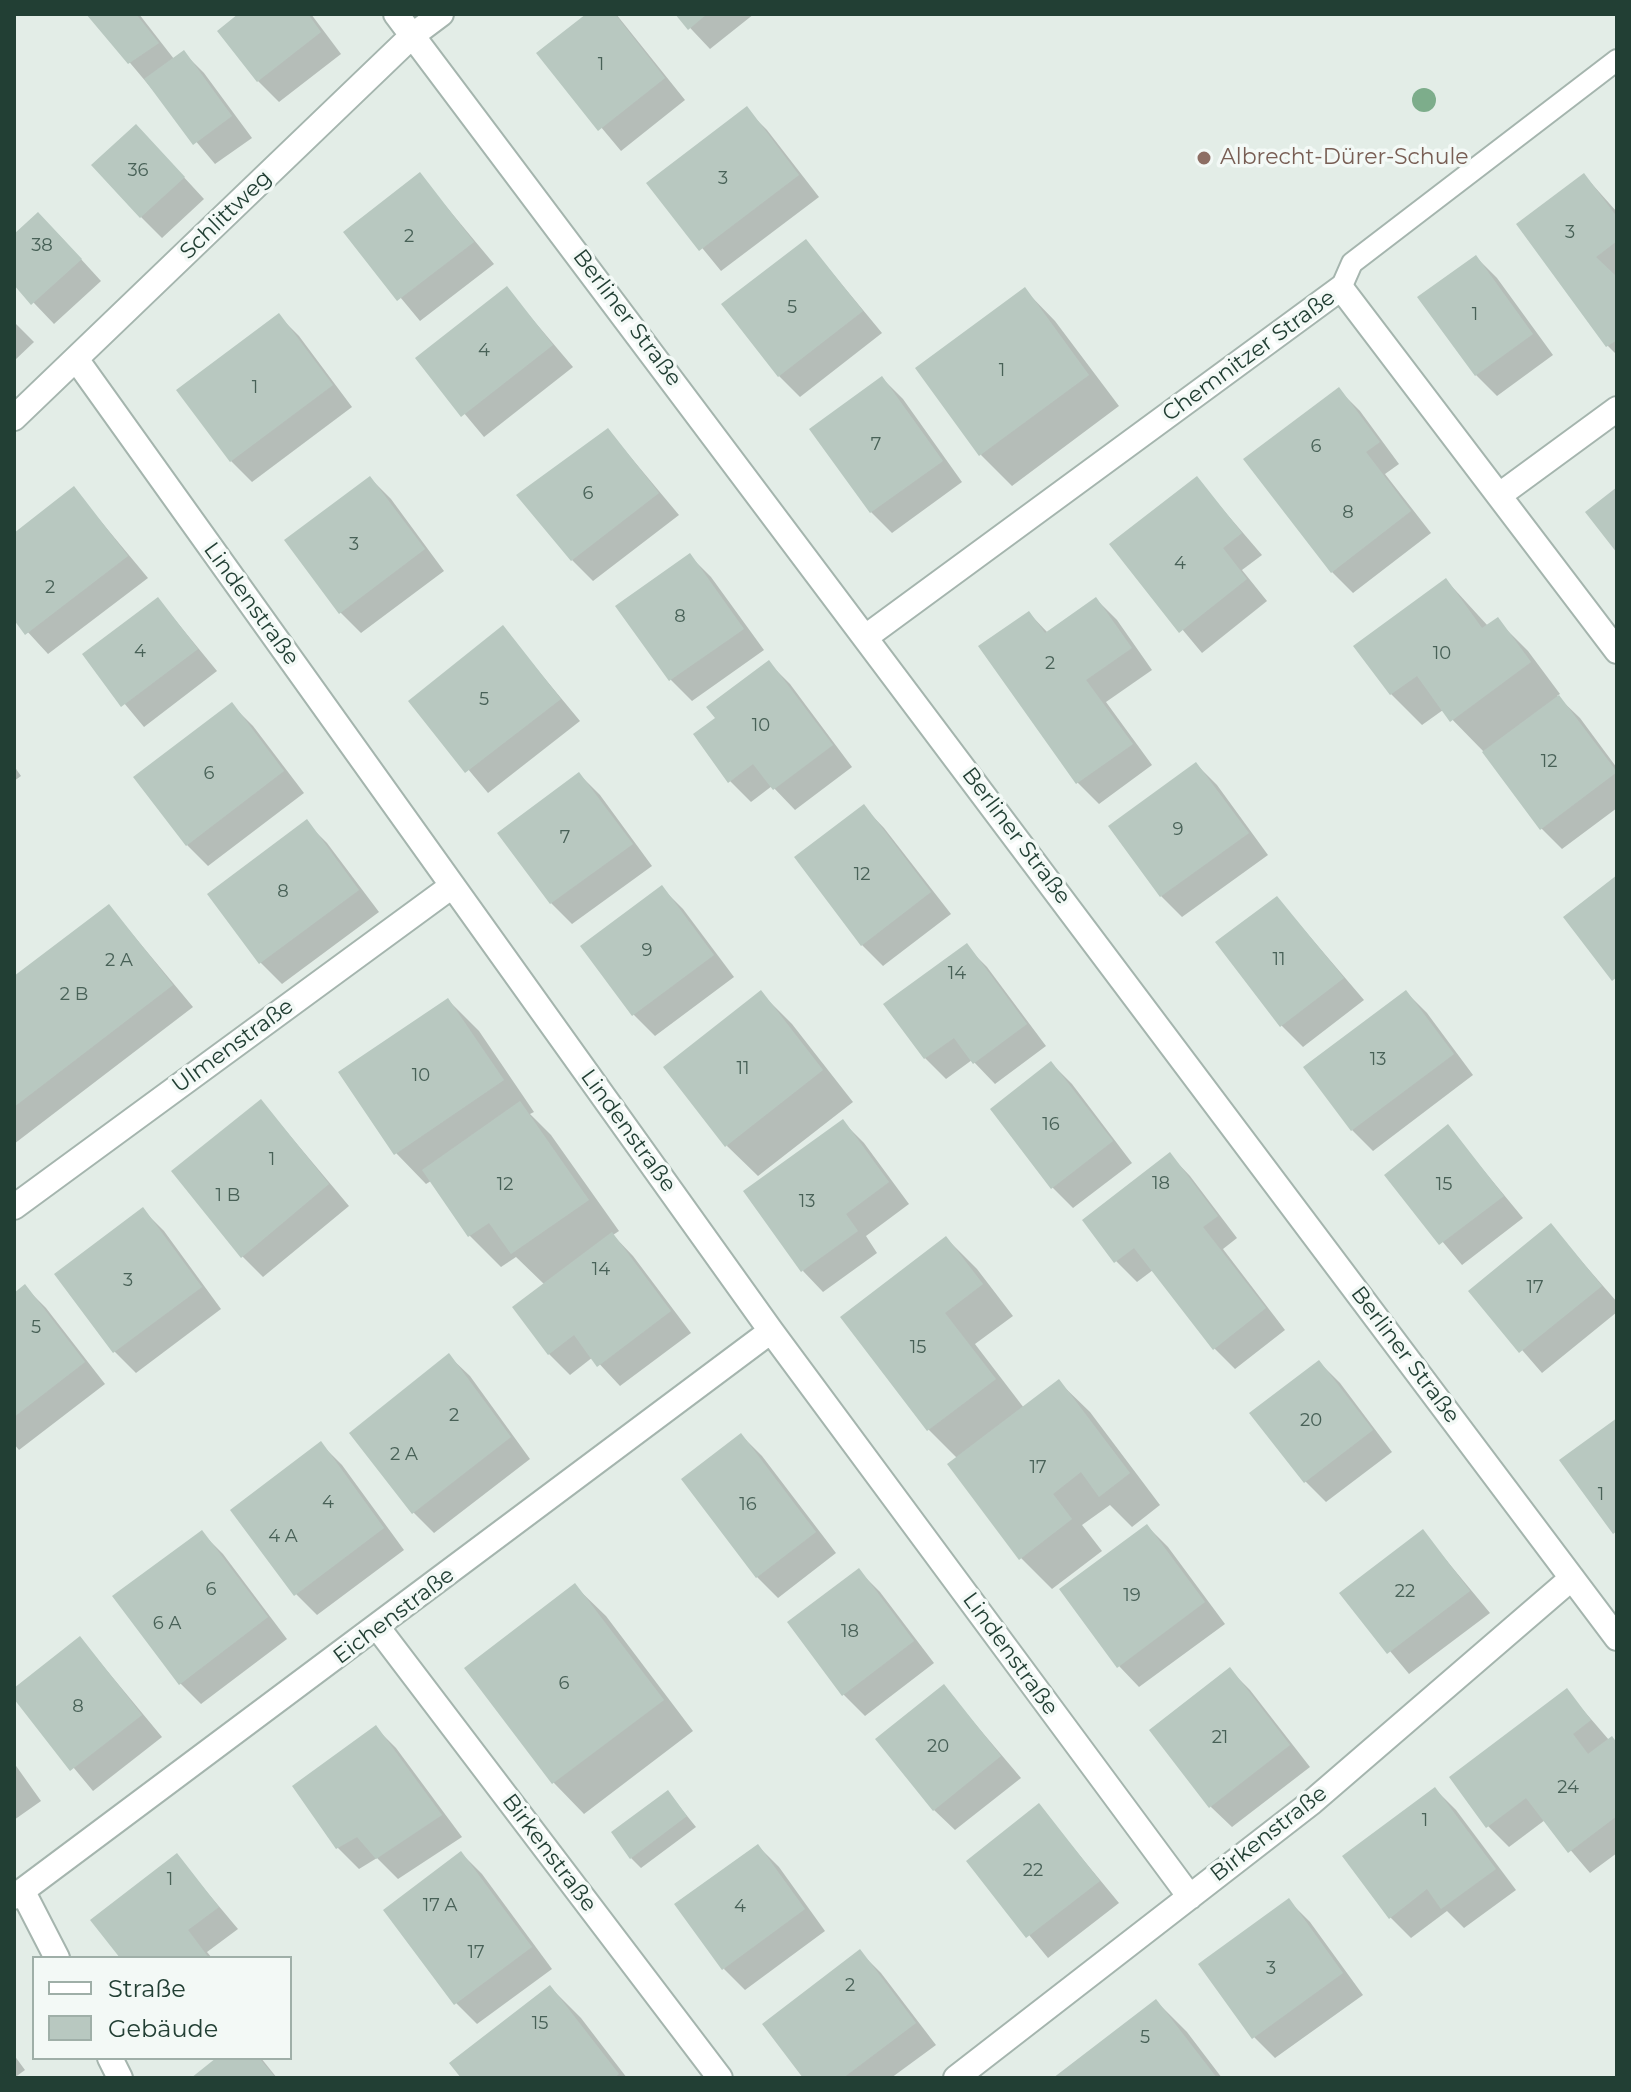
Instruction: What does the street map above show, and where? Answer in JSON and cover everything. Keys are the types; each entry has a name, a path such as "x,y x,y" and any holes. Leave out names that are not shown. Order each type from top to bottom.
{"street":[{"name":"Berliner Straße","path":"396,14 867,636 1572,1578 1613,1625"},
{"name":"Schlittweg","path":"14,418 413,35 441,14"},
{"name":"Chemnitzer Straße","path":"867,636 1341,288 1501,494 1617,651"},
{"name":"Lindenstraße","path":"76,359 771,1331 1190,1897"},
{"path":"1501,494 1617,409"},
{"name":"Ulmenstraße","path":"14,1207 452,886"},
{"name":"Eichenstraße","path":"19,1894 771,1331"},
{"name":"Birkenstraße","path":"956,2078 1312,1802 1572,1578"},
{"name":"Birkenstraße","path":"378,1628 720,2078"},
{"path":"19,1894 56,1956"},
{"path":"111,2060 120,2078"}],"lane":[{"path":"1341,288 1352,263 1617,60"}],"building":[{"path":"86,14 136,14 159,43 128,64"},
{"path":"238,14 308,14 321,32 257,82 217,31"},
{"path":"586,14 615,14 665,78 598,131 536,53"},
{"path":"675,14 707,14 688,30"},
{"path":"184,50 232,116 193,145 144,79"},
{"path":"747,106 799,175 699,251 646,183"},
{"path":"136,124 185,177 140,218 91,165"},
{"path":"420,172 474,242 397,301 343,232"},
{"path":"1584,173 1617,217 1617,241 1596,257 1617,277 1617,340 1606,347 1516,224"},
{"path":"38,212 82,259 31,305 14,285 14,234"},
{"path":"806,239 863,311 778,377 721,304"},
{"path":"1476,255 1533,334 1475,376 1417,297"},
{"path":"507,286 553,345 461,417 415,358"},
{"path":"1025,287 1089,375 979,456 915,368"},
{"path":"279,313 333,385 230,462 176,390"},
{"path":"882,376 943,461 870,513 809,429"},
{"path":"1339,387 1380,442 1366,452 1411,511 1331,573 1243,459"},
{"path":"608,428 659,493 571,561 516,495"},
{"path":"370,476 425,549 339,614 284,540"},
{"path":"1197,476 1242,533 1223,548 1247,579 1179,633 1109,544"},
{"path":"74,486 128,556 25,635 14,620 14,533"},
{"path":"1617,487 1617,553 1585,512"},
{"path":"690,553 744,629 669,681 615,606"},
{"path":"1446,578 1482,628 1498,617 1531,662 1450,722 1417,676 1390,695 1353,646"},
{"path":"158,597 198,649 121,707 82,654"},
{"path":"1096,597 1132,648 1086,680 1133,744 1076,784 978,646 1029,611 1045,633"},
{"path":"503,625 561,699 465,773 408,701"},
{"path":"769,660 833,745 773,790 753,764 728,783 693,734 715,718 706,707"},
{"path":"1559,695 1617,772 1540,830 1482,752"},
{"path":"232,702 284,771 186,846 133,777"},
{"path":"1196,762 1249,833 1160,897 1108,826"},
{"path":"579,772 633,844 550,904 497,833"},
{"path":"864,804 931,892 861,946 794,857"},
{"path":"307,819 359,890 259,964 207,894"},
{"path":"1617,875 1617,977 1612,981 1563,917"},
{"path":"662,885 714,955 632,1016 580,946"},
{"path":"1277,896 1344,978 1280,1027 1215,942"},
{"path":"109,904 173,985 14,1107 14,976"},
{"path":"967,943 1027,1024 973,1064 954,1038 924,1059 883,1004"},
{"path":"761,990 823,1070 725,1147 663,1067"},
{"path":"1406,990 1454,1054 1351,1131 1303,1067"},
{"path":"448,998 504,1080 394,1155 338,1072"},
{"path":"1051,1061 1113,1141 1051,1189 990,1109"},
{"path":"261,1099 329,1184 241,1258 171,1171"},
{"path":"520,1101 589,1200 511,1254 489,1223 468,1237 422,1170"},
{"path":"843,1119 889,1182 846,1214 858,1231 801,1272 743,1191"},
{"path":"1448,1124 1504,1196 1439,1245 1384,1175"},
{"path":"1170,1152 1218,1216 1203,1227 1266,1308 1213,1350 1134,1248 1114,1263 1082,1220"},
{"path":"143,1207 202,1287 113,1353 54,1274"},
{"path":"1551,1223 1602,1286 1519,1353 1468,1291"},
{"path":"612,1232 671,1311 597,1367 574,1335 548,1355 512,1307"},
{"path":"946,1236 983,1284 945,1313 996,1379 927,1431 840,1317"},
{"path":"25,1284 85,1362 14,1417 14,1293"},
{"path":"449,1353 511,1437 412,1514 349,1433"},
{"path":"1319,1360 1373,1430 1304,1483 1249,1413"},
{"path":"1059,1379 1130,1473 1099,1497 1081,1472 1053,1494 1072,1519 1019,1560 947,1464"},
{"path":"1617,1418 1617,1531 1613,1534 1559,1460"},
{"path":"741,1433 816,1532 756,1578 681,1479"},
{"path":"321,1441 384,1528 294,1596 230,1510"},
{"path":"1147,1524 1205,1602 1117,1668 1059,1589"},
{"path":"1423,1529 1470,1591 1387,1654 1339,1593"},
{"path":"202,1530 268,1617 179,1685 112,1596"},
{"path":"859,1568 914,1641 842,1696 787,1622"},
{"path":"575,1583 664,1700 552,1784 464,1668"},
{"path":"80,1636 142,1715 70,1771 14,1699 14,1688"},
{"path":"1230,1667 1290,1745 1209,1808 1149,1730"},
{"path":"944,1684 1001,1756 933,1811 875,1739"},
{"path":"1567,1688 1591,1720 1573,1734 1588,1754 1612,1736 1617,1743 1617,1816 1568,1853 1526,1798 1486,1828 1449,1777"},
{"path":"376,1725 442,1815 376,1859 357,1837 336,1849 292,1786"},
{"path":"1435,1787 1496,1869 1441,1909 1427,1889 1389,1919 1342,1856"},
{"path":"668,1790 687,1816 630,1859 611,1832"},
{"path":"1039,1803 1100,1881 1026,1938 966,1861"},
{"path":"758,1844 805,1909 722,1970 674,1904"},
{"path":"461,1851 532,1947 454,2005 383,1910"},
{"path":"177,1853 219,1907 188,1930 208,1956 118,1956 90,1920"},
{"path":"1289,1898 1343,1973 1252,2039 1198,1964"},
{"path":"860,1949 916,2023 843,2078 803,2078 762,2024"},
{"path":"550,1985 619,2074 614,2078 461,2078 449,2063"},
{"path":"1156,1999 1217,2078 1053,2078"},
{"path":"214,2060 261,2060 276,2078 191,2078"}],"place":[{"name":"Albrecht-Dürer-Schule","path":"1204,158"}]}
